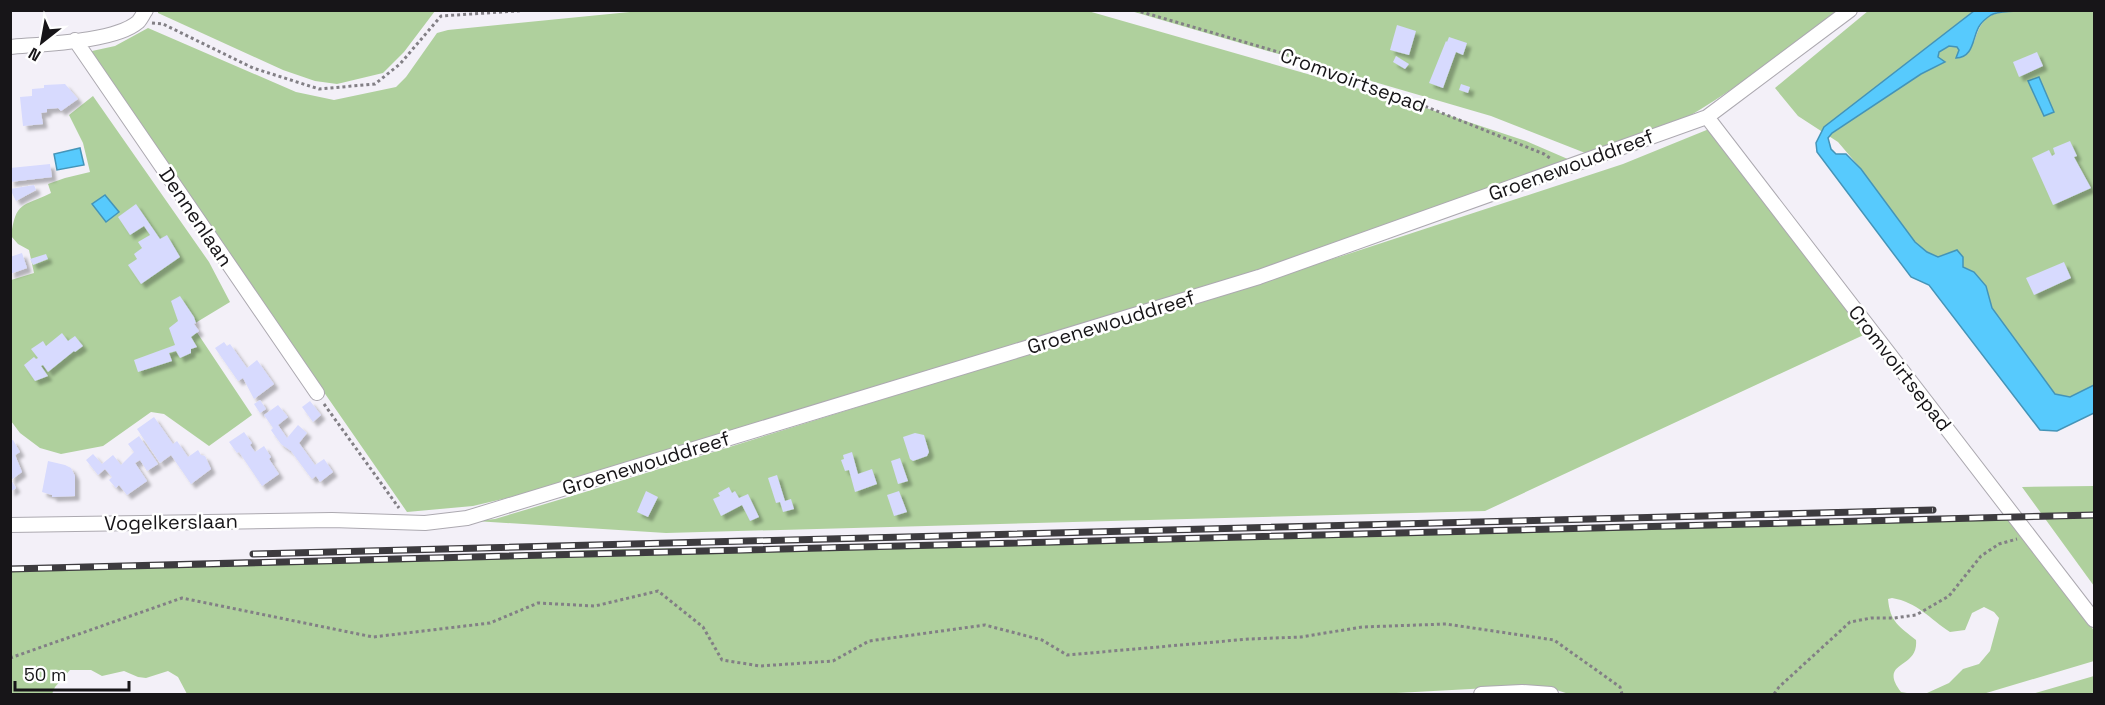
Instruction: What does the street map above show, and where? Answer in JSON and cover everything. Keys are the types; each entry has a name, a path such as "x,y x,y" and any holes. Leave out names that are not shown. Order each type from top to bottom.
{"street":[{"name":"Groenewouddreef","path":"332,520 425,523 466,518 1259,277 1707,117 1850,10"},
{"path":"10,47 106,36 127,28 142,16"},
{"name":"Dennenlaan","path":"75,40 316,393"},
{"name":"Cromvoirtsepad","path":"1707,117 2094,620"},
{"name":"Vogelkerslaan","path":"10,525 332,520"},
{"path":"1481,694 1522,692 1551,694"}],"path":[{"path":"439,10 441,16"},
{"path":"142,16 164,24 253,68 319,89 375,84 400,64 441,16 531,10"},
{"name":"Cromvoirtsepad","path":"1135,10 1292,56 1377,87 1544,154 1563,168"},
{"path":"316,393 409,522"},
{"path":"1774,694 1850,622 1916,615 1949,596 1981,556 1999,544 2014,541 2026,533"},
{"path":"10,658 182,598 373,637 490,623 538,603 596,606 658,591 703,627 722,660 760,666 833,661 869,641 985,625 1042,640 1067,655 1249,639 1301,637 1362,627 1446,624 1554,640 1620,687 1622,694"}],"green space":[{"path":"158,10 435,11 404,52 383,73 337,84 315,81 283,70 158,13"},
{"path":"650,10 1088,11 1426,108 1526,141 1577,163 1276,265 544,489 473,506 407,512 91,56 92,51 115,46 148,28 296,92 334,100 396,87 406,77 437,33 448,30"},
{"path":"2016,10 2094,11 2094,385 2070,397 2055,394 1992,308 1986,286 1974,272 1963,267 1963,258 1938,257 1927,253 1915,242 1838,142 1798,116 1775,88 1868,11 1974,11 1924,50 1921,74 1944,62 1938,57 1939,52 1952,46 1958,47 1959,50 1974,42 1980,26 1988,17"},
{"path":"1131,11 1837,11 1758,71 1696,113 1656,134 1598,158 1491,116"},
{"path":"93,96 209,262 230,302 192,325 252,415 209,446 164,414 151,412 103,446 61,454 40,448 20,433 11,421 11,280 34,273 29,250 18,244 11,236 15,216 22,207 51,193 48,184 90,172 83,143 69,115"},
{"path":"1714,127 1870,332 1485,511 666,533 475,521 495,519 585,492 1345,255 1623,164"},
{"path":"2094,486 2094,586 2022,487"},
{"path":"2012,516 2024,531 2035,532 2094,631 2094,661 1983,694 1913,694 1569,694 1550,688 1527,686 1378,694 187,694 178,677 168,671 146,678 124,671 102,676 91,670 70,670 52,694 11,694 10,567 209,563 626,549 1245,539","holes":["1888,599 1909,603 1950,632 1965,630 1972,613 1984,607 1994,612 1999,618 1990,651 1979,664 1963,669 1949,683 1927,693 1901,692 1894,675 1896,669 1912,656 1916,640 1893,618"]},
{"path":"2094,676 2094,694 2032,694"}],"water":[{"path":"1974,11 2016,11 1991,15 1980,25 1967,54 1956,58 1959,50 1957,47 1949,46 1939,52 1938,57 1945,62 1921,74 1832,133 1828,138 1831,149 1836,154 1846,154 1861,169 1915,242 1927,252 1938,257 1957,250 1963,257 1963,267 1974,272 1986,286 1992,308 2055,394 2070,397 2094,385 2094,413 2057,431 2040,430 1929,285 1911,277 1817,152 1816,143 1824,127"},
{"path":"2039,77 2054,112 2044,116 2028,81"},
{"path":"80,148 84,165 57,170 54,154"},
{"path":"105,195 119,212 106,222 92,204"}],"building":[{"path":"1397,25 1416,31 1409,55 1390,50"},
{"path":"1449,37 1467,43 1463,55 1456,52 1443,88 1429,83"},
{"path":"2037,52 2043,66 2019,77 2013,62"},
{"path":"1396,56 1409,64 1405,69 1393,62"},
{"path":"65,84 78,99 61,111 58,108 47,109 47,112 41,113 43,124 23,126 20,97 32,96 32,89 44,88 44,85"},
{"path":"1461,84 1470,87 1468,93 1459,90"},
{"path":"2070,141 2077,156 2074,157 2091,188 2053,205 2032,158 2049,150 2052,156 2055,154 2053,148"},
{"path":"50,164 52,177 10,182 10,168"},
{"path":"34,185 36,190 16,201 10,189"},
{"path":"136,204 160,239 167,235 180,257 141,284 128,265 137,259 134,254 142,248 138,242 150,235 144,226 130,235 118,217"},
{"path":"22,253 27,268 10,274 10,257"},
{"path":"46,254 48,259 33,265 30,259"},
{"path":"2064,262 2071,278 2034,295 2026,278"},
{"path":"180,296 194,317 196,323 194,324 199,331 191,337 197,347 180,358 176,351 169,353 172,361 138,372 134,360 175,345 169,328 178,321 171,301"},
{"path":"62,333 68,341 75,336 83,346 48,372 43,365 41,366 48,376 35,381 24,365 34,357 38,358 31,349 43,341 46,346"},
{"path":"224,342 227,346 230,344 247,368 257,360 274,384 254,399 243,378 238,381 215,348"},
{"path":"260,400 266,409 260,413 254,404"},
{"path":"310,401 321,415 313,422 302,407"},
{"path":"278,405 288,417 278,425 287,438 298,425 307,433 299,443 315,465 324,459 333,472 320,482 316,476 312,479 291,451 281,444 271,430 273,428 264,415"},
{"path":"154,417 173,444 177,441 188,457 198,450 201,455 205,456 211,469 191,484 171,455 160,463 137,429"},
{"path":"244,432 255,452 264,446 279,474 262,486 239,452 237,453 229,442"},
{"path":"915,433 924,435 929,452 927,456 913,461 910,459 903,437"},
{"path":"139,436 158,464 147,471 140,460 135,463 147,481 127,495 119,485 116,488 109,480 112,477 105,469 98,475 86,460 93,454 102,464 113,455 121,465 134,452 128,444"},
{"path":"13,440 20,452 15,455 22,472 11,480 16,488 10,492 10,441"},
{"path":"852,452 858,474 872,469 877,484 855,492 849,470 845,471 841,460 844,459 843,455"},
{"path":"900,458 908,481 898,484 891,461"},
{"path":"48,461 71,468 75,476 75,496 52,497 42,492"},
{"path":"777,475 785,501 791,499 794,509 783,512 780,502 776,503 768,478"},
{"path":"729,487 732,493 735,491 739,498 748,494 759,517 750,521 742,505 721,516 713,499"},
{"path":"646,491 658,497 648,517 637,512"},
{"path":"899,491 907,512 894,516 887,495"}],"railway":[{"path":"253,554 1933,510"},
{"path":"10,569 2094,515"}]}
